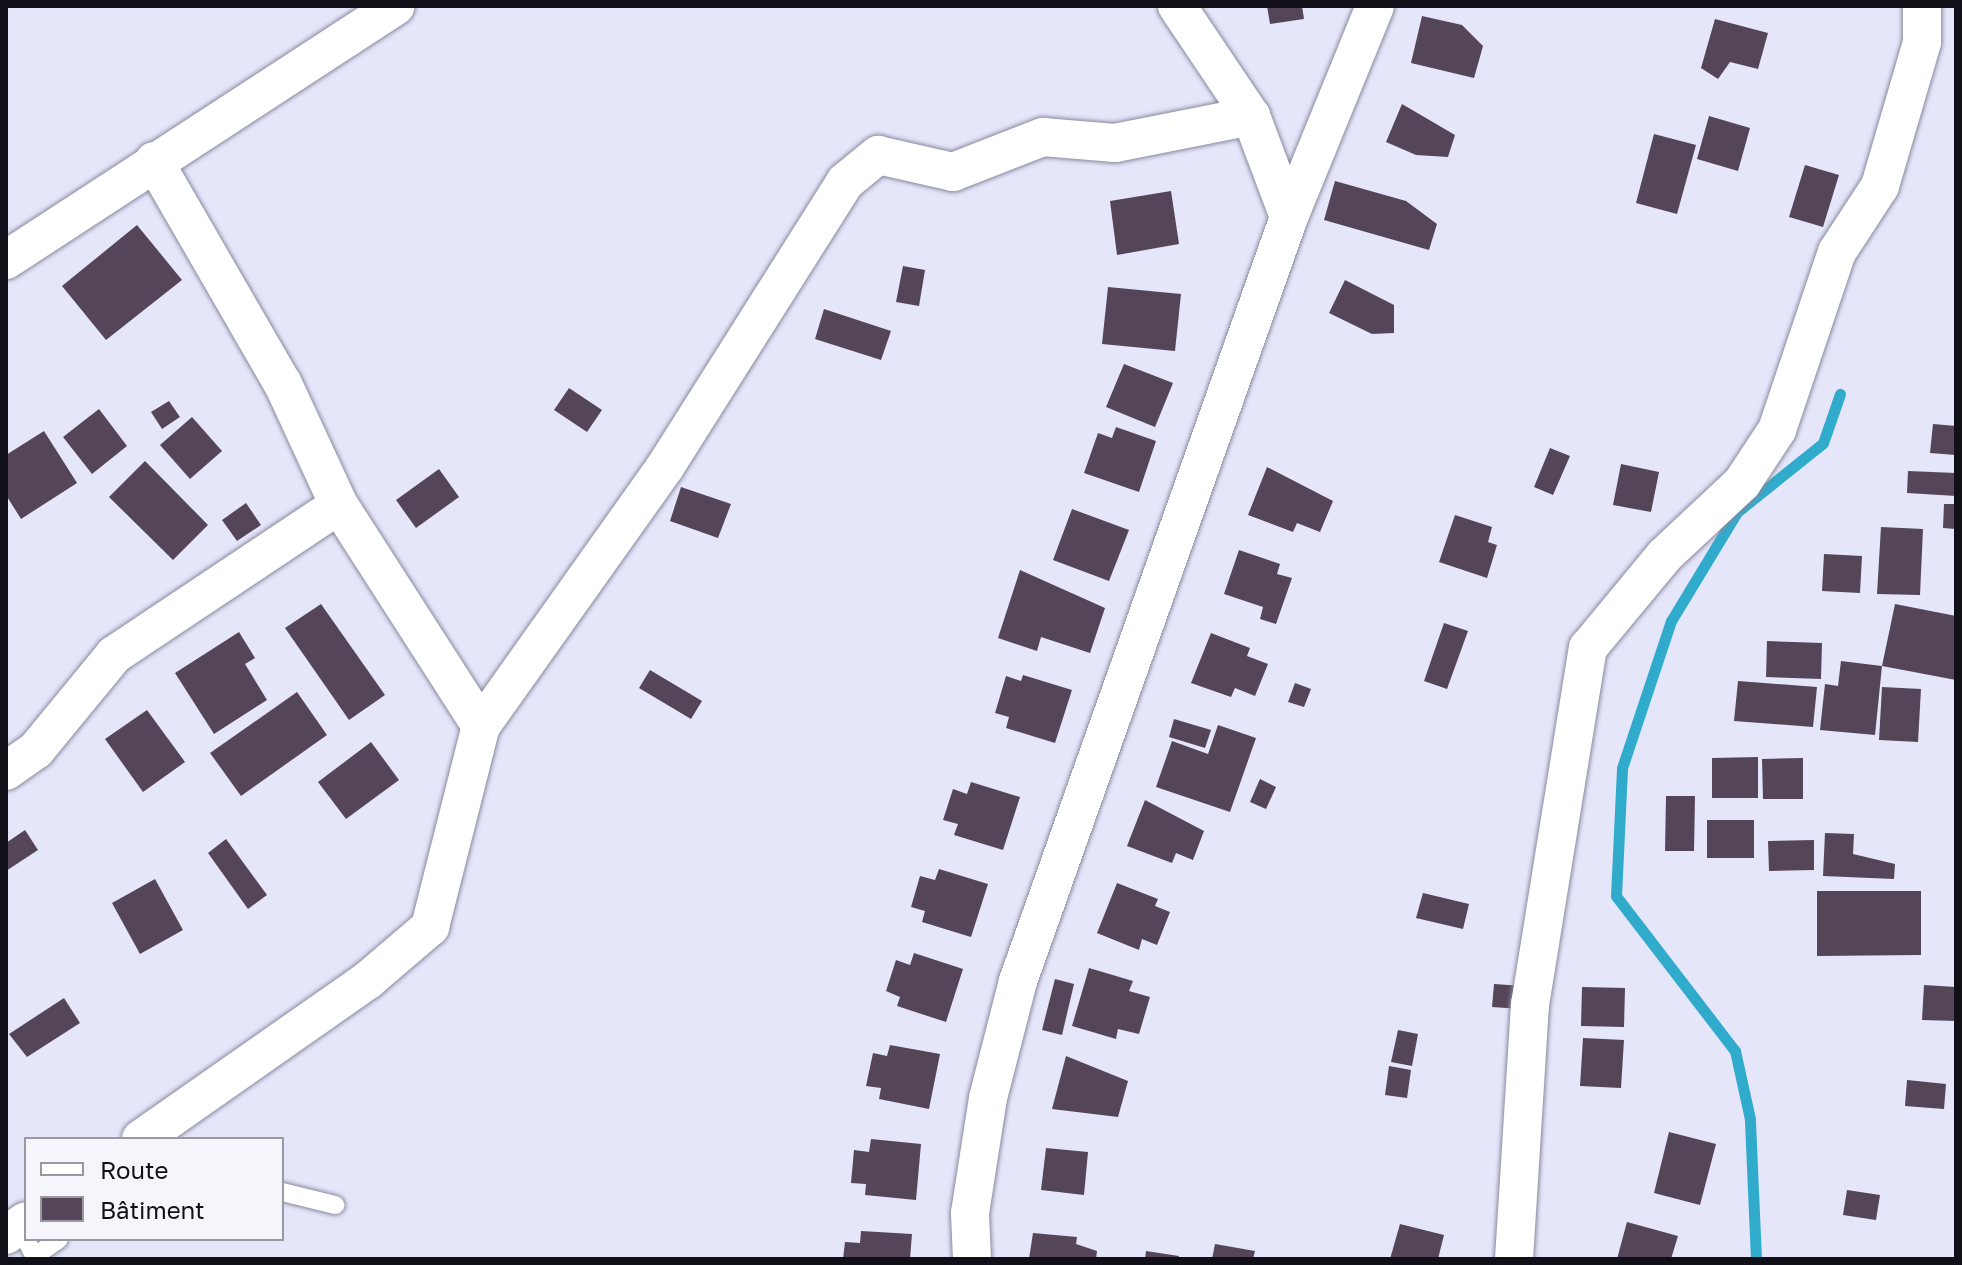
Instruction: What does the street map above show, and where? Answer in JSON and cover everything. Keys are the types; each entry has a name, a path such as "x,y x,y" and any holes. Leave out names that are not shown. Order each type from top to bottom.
{"street":[{"path":"6,260 395,6"},
{"path":"1177,6 1251,116 1289,217"},
{"path":"972,1259 970,1213 986,1112 1018,981 1289,217 1375,6"},
{"path":"1514,1259 1530,1005 1588,648 1664,556 1742,483 1777,430 1837,252 1880,186 1922,42 1922,6"},
{"path":"144,1137 368,980 430,927 481,726 665,467 845,182 878,155 953,172 1043,137 1115,143 1251,116"},
{"path":"154,161 283,384 339,505 481,726"},
{"path":"6,771 36,750 114,655 339,505"}],"lane":[{"path":"284,1192 335,1205"}],"building":[{"path":"1267,6 1302,6 1304,19 1270,24"},
{"path":"1422,16 1462,25 1483,46 1474,78 1411,63"},
{"path":"1715,19 1768,33 1758,69 1730,62 1718,79 1701,68"},
{"path":"1402,104 1455,135 1448,157 1416,155 1386,142"},
{"path":"1709,116 1750,128 1738,171 1697,159"},
{"path":"1654,134 1696,145 1677,214 1636,203"},
{"path":"1805,165 1839,175 1823,227 1789,217"},
{"path":"1335,181 1406,201 1437,224 1429,250 1324,220"},
{"path":"1171,191 1179,244 1117,255 1110,201"},
{"path":"137,225 182,280 106,340 62,286"},
{"path":"903,266 925,270 919,306 896,302"},
{"path":"1345,280 1394,305 1394,333 1372,334 1329,313"},
{"path":"1108,287 1181,294 1175,351 1102,344"},
{"path":"824,309 891,331 881,360 815,339"},
{"path":"1124,364 1173,383 1155,427 1106,407"},
{"path":"569,388 602,410 587,432 554,410"},
{"path":"169,401 180,417 162,429 151,412"},
{"path":"99,409 127,446 92,474 63,437"},
{"path":"192,417 222,451 190,479 160,445"},
{"path":"1933,424 1956,426 1956,455 1930,453"},
{"path":"1116,427 1156,441 1139,492 1084,473 1098,433 1112,438"},
{"path":"44,431 77,483 21,519 6,495 6,455"},
{"path":"1550,448 1570,456 1553,495 1534,487"},
{"path":"145,461 208,525 173,560 109,497"},
{"path":"1621,464 1659,472 1651,512 1613,505"},
{"path":"1267,467 1333,501 1320,532 1297,523 1293,532 1248,515"},
{"path":"439,469 459,497 416,528 396,500"},
{"path":"1908,471 1956,473 1956,496 1907,493"},
{"path":"681,487 731,504 718,538 670,521"},
{"path":"246,503 261,525 237,541 222,520"},
{"path":"1944,504 1956,504 1956,529 1943,528"},
{"path":"1072,509 1129,530 1109,581 1053,560"},
{"path":"1455,515 1492,527 1488,542 1497,545 1487,578 1439,562"},
{"path":"1881,527 1923,529 1920,595 1877,594"},
{"path":"1239,550 1280,564 1277,574 1292,578 1276,624 1260,619 1263,607 1224,594"},
{"path":"1824,554 1862,556 1860,593 1822,591"},
{"path":"1020,570 1105,608 1090,653 1041,637 1037,651 998,638"},
{"path":"321,604 385,695 349,720 285,628"},
{"path":"1895,604 1956,616 1956,680 1882,666"},
{"path":"1444,623 1468,631 1447,689 1424,681"},
{"path":"239,632 255,658 245,664 267,700 214,734 175,673"},
{"path":"1211,633 1250,648 1247,656 1268,664 1255,696 1235,688 1231,697 1191,683"},
{"path":"1767,641 1822,643 1821,679 1766,677"},
{"path":"1841,661 1882,666 1875,735 1820,730 1825,684 1838,686"},
{"path":"650,670 702,701 691,719 639,688"},
{"path":"1023,675 1072,690 1055,743 1006,728 1009,717 995,713 1006,676 1021,681"},
{"path":"1738,681 1817,687 1813,727 1734,721"},
{"path":"1295,683 1311,689 1304,707 1288,702"},
{"path":"1882,687 1921,689 1918,742 1879,740"},
{"path":"297,692 327,735 241,796 210,753"},
{"path":"147,710 185,762 143,792 105,739"},
{"path":"1174,719 1211,730 1205,748 1169,737"},
{"path":"1218,725 1256,738 1230,812 1156,787 1172,741 1208,754"},
{"path":"371,742 399,780 346,819 318,782"},
{"path":"1758,757 1758,798 1712,798 1712,758"},
{"path":"1803,758 1803,799 1763,799 1762,759"},
{"path":"1260,779 1276,787 1266,809 1250,802"},
{"path":"971,782 1020,797 1003,850 954,835 958,824 943,820 953,789 967,794"},
{"path":"1666,796 1695,796 1694,851 1665,851"},
{"path":"1145,800 1204,831 1193,860 1176,853 1172,863 1127,846"},
{"path":"1707,820 1754,820 1754,858 1707,858"},
{"path":"25,830 38,850 6,871 6,843"},
{"path":"1825,833 1854,834 1853,854 1895,864 1894,879 1823,876"},
{"path":"226,839 267,895 248,909 208,853"},
{"path":"1814,840 1814,870 1769,871 1768,841"},
{"path":"939,869 988,884 971,937 922,922 925,911 911,907 920,876 935,880"},
{"path":"155,879 183,930 140,954 112,903"},
{"path":"1117,883 1158,899 1155,906 1170,912 1157,945 1142,939 1139,950 1097,933"},
{"path":"1817,891 1921,891 1921,955 1817,956"},
{"path":"1423,893 1469,904 1463,929 1416,918"},
{"path":"914,953 963,969 946,1022 897,1006 900,997 886,991 896,960 910,965"},
{"path":"1089,968 1133,981 1129,991 1150,997 1139,1034 1118,1029 1116,1039 1072,1026"},
{"path":"1055,979 1074,984 1062,1035 1042,1030"},
{"path":"1494,984 1523,986 1521,1009 1492,1007"},
{"path":"1924,985 1956,987 1956,1021 1922,1020"},
{"path":"1582,987 1625,988 1624,1027 1581,1026"},
{"path":"64,998 80,1023 27,1057 9,1034"},
{"path":"1398,1030 1418,1034 1412,1066 1391,1062"},
{"path":"1583,1038 1624,1040 1621,1088 1580,1086"},
{"path":"890,1045 940,1054 929,1109 879,1099 881,1088 866,1086 873,1053 887,1056"},
{"path":"1066,1056 1128,1081 1118,1117 1052,1109"},
{"path":"1389,1066 1411,1070 1407,1098 1385,1095"},
{"path":"1907,1080 1946,1084 1944,1109 1905,1106"},
{"path":"1669,1132 1716,1144 1700,1205 1654,1193"},
{"path":"871,1139 921,1144 916,1200 865,1195 866,1184 851,1183 854,1150 869,1152"},
{"path":"1046,1148 1088,1152 1084,1195 1041,1190"},
{"path":"1847,1190 1880,1195 1876,1220 1843,1215"},
{"path":"1627,1222 1678,1236 1671,1259 1617,1259"},
{"path":"1400,1224 1444,1235 1438,1259 1390,1259"},
{"path":"861,1231 912,1234 910,1259 843,1259 845,1242 860,1243"},
{"path":"1033,1233 1077,1237 1076,1244 1097,1251 1096,1259 1029,1259"},
{"path":"1215,1244 1255,1251 1253,1259 1212,1259"},
{"path":"1146,1251 1179,1256 1178,1259 1145,1259"}],"waterway":[{"path":"1756,1259 1750,1119 1735,1051 1616,896 1622,768 1671,621 1737,512 1823,443 1840,394"}]}
